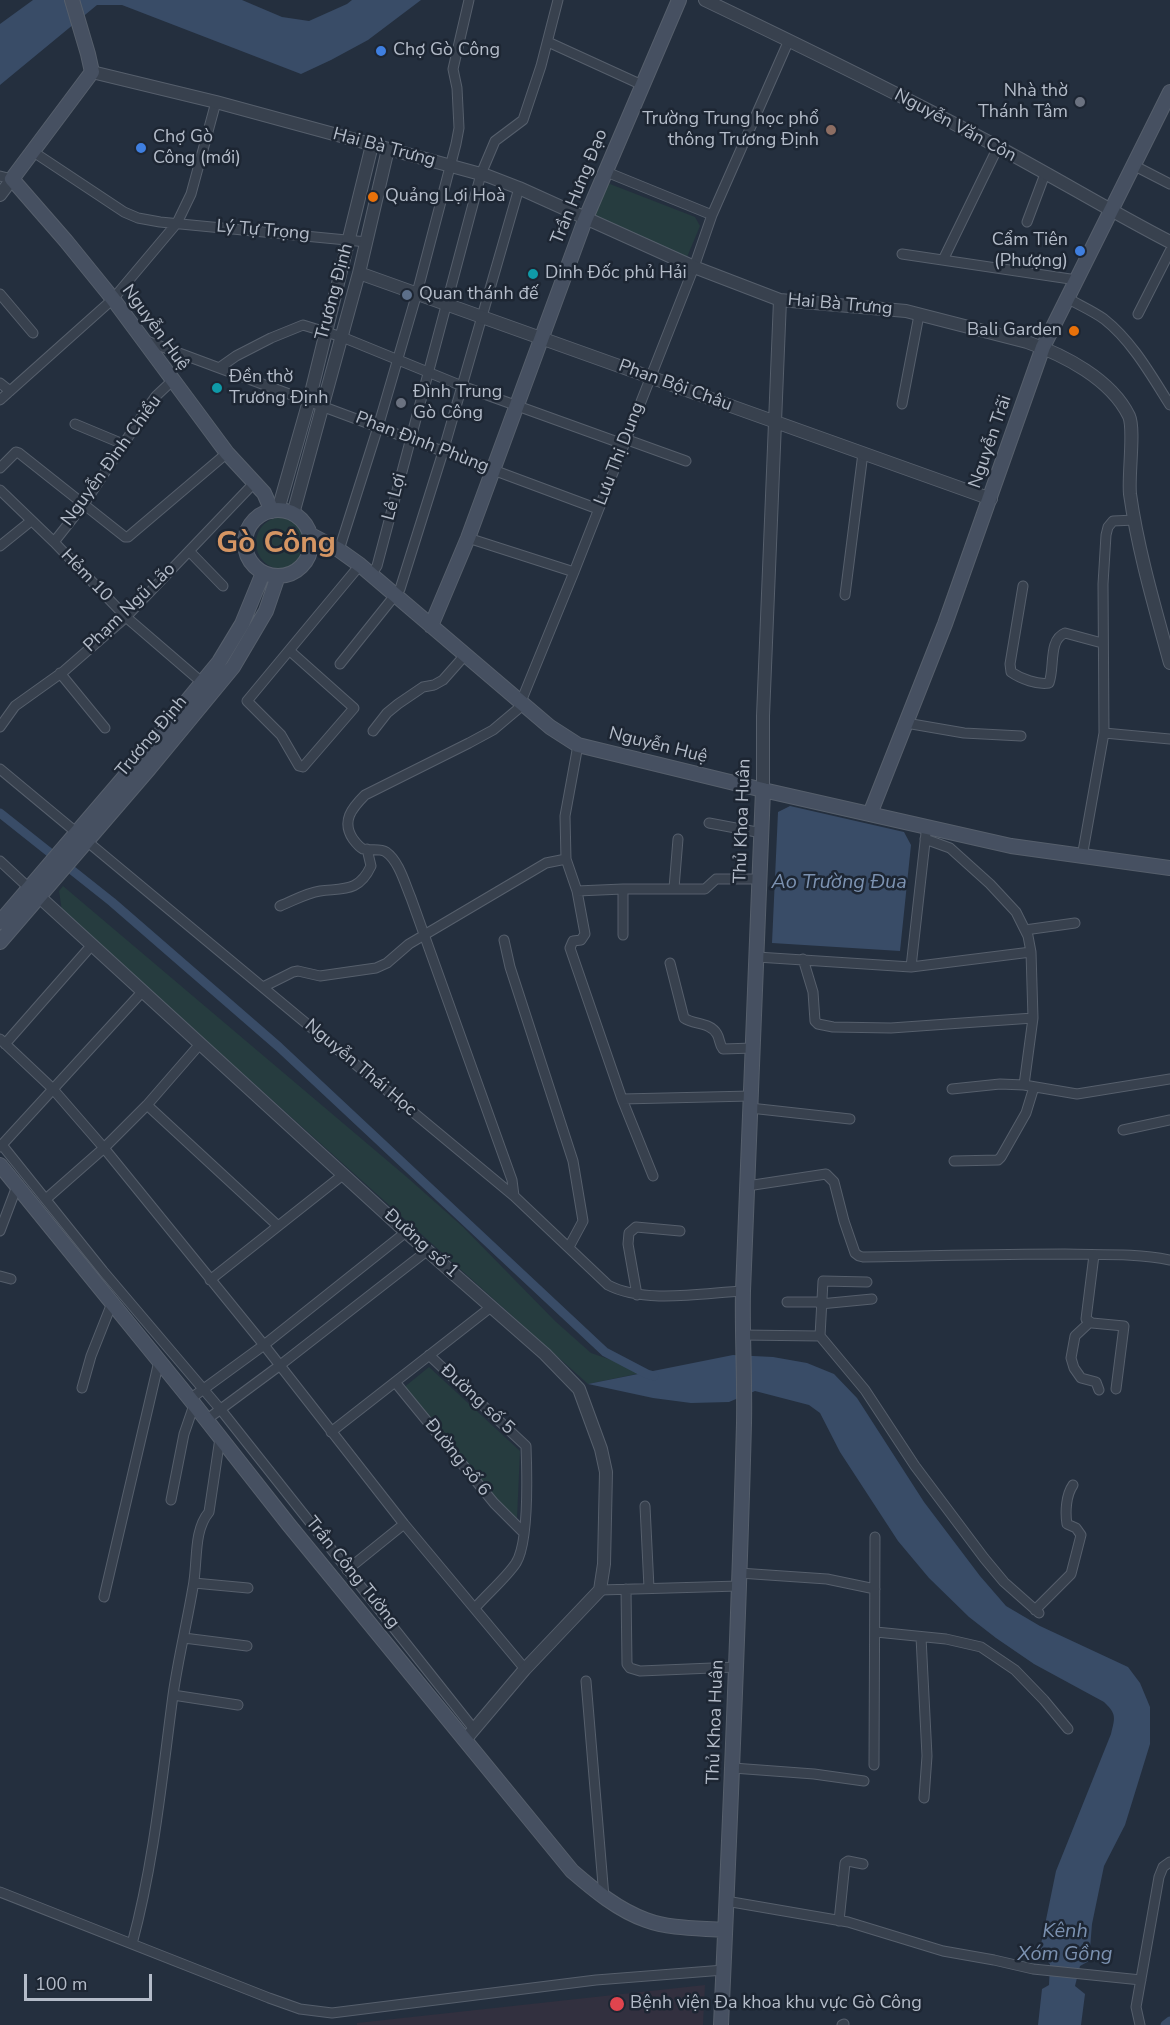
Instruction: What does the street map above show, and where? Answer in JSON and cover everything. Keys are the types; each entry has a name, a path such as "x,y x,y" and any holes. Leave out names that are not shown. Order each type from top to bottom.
{"main road":[{"path":"6,177 32,151 92,72 72,0"},
{"name":"Trần Hưng Đạo","path":"431,626 468,538 604,171 679,0"},
{"name":"Nguyễn Trãi","path":"870,814 945,624 1043,347 1170,92"},
{"name":"Nguyễn Huệ","path":"6,177 112,299 227,453 255,482 275,510"},
{"path":"275,510 293,514 306,525 311,535 312,546 309,556 295,573 278,576 263,573 248,557 245,546 250,525 257,517 275,510"},
{"name":"Nguyễn Huệ","path":"311,535 339,550 360,565 550,727 578,745 870,814 926,832 1082,857 1170,868"},
{"name":"Trương Định","path":"77,842 219,662 242,624 263,573"},
{"name":"Trương Định","path":"77,842 233,667 267,611 278,576"},
{"name":"Thủ Khoa Huân","path":"721,2025 733,1768 744,1420 743,1291 763,790"},
{"path":"0,942 40,887 77,842"},
{"path":"0,922 40,887"},
{"name":"Trần Công Tường","path":"0,1165 572,1871 604,1897 646,1920 667,1926 724,1930"}],"street":[{"path":"339,550 398,360 459,128 457,88 453,69 469,0"},
{"name":"Lê Lợi","path":"371,575 376,566 411,440 481,174 495,141 523,120 548,42 558,0"},
{"name":"Nguyễn Văn Côn","path":"705,0 789,40 998,147 1110,211 1170,242"},
{"name":"Lưu Thị Dung","path":"521,702 694,267 712,214 789,40"},
{"path":"548,42 642,85"},
{"name":"Hai Bà Trưng","path":"92,72 216,102 481,174 519,188 585,220 694,267 780,300 891,310 920,315 1043,347 1098,380 1113,393 1130,419 1130,492 1144,566 1170,663"},
{"path":"0,400 112,299 177,223 191,194 216,102"},
{"name":"Trương Định","path":"275,510 309,401 372,145"},
{"path":"943,260 998,147"},
{"name":"Trương Định","path":"293,514 359,273 388,149"},
{"name":"Lý Tự Trọng","path":"32,151 124,212 138,218 367,242"},
{"path":"1133,165 1170,184"},
{"path":"604,171 712,214"},
{"path":"1027,222 1045,174"},
{"path":"0,195 6,177"},
{"path":"340,664 400,589 443,452 519,188"},
{"path":"1138,314 1170,251"},
{"path":"902,254 1077,279"},
{"name":"Phan Bội Châu","path":"359,273 991,499"},
{"path":"0,294 33,333"},
{"path":"1067,298 1103,319 1121,336 1140,359 1170,405"},
{"name":"Thủ Khoa Huân","path":"763,790 763,716 780,300"},
{"path":"902,404 920,315"},
{"path":"219,368 245,352 303,325 342,337 516,406 686,461"},
{"name":"Phan Đình Phùng","path":"144,340 598,509"},
{"name":"Nguyễn Đình Chiểu","path":"54,542 84,504 156,396 172,381"},
{"path":"0,382 10,391"},
{"path":"75,424 123,444"},
{"path":"0,468 17,452 125,537 130,537 227,453"},
{"path":"845,595 863,453"},
{"name":"Phạm Ngũ Lão","path":"0,727 15,706 60,673 126,617 255,482"},
{"name":"Hẻm 10","path":"0,490 126,617 213,692"},
{"path":"0,546 31,520"},
{"path":"1082,857 1104,733 1103,584 1108,527 1113,521 1135,520"},
{"path":"468,538 574,572"},
{"path":"189,551 223,586"},
{"path":"290,651 354,708 303,767 299,766 281,735 247,701 360,565"},
{"path":"1023,586 1010,664 1011,672 1043,684 1049,683 1055,640 1060,635 1065,633 1102,643"},
{"path":"373,731 387,713 398,704 423,687 443,680 466,654"},
{"path":"60,673 105,728"},
{"path":"514,1196 512,1180 411,897 394,860 382,850 367,849 357,845 350,835 347,821 353,806 365,795 493,730 512,715 521,702"},
{"path":"906,723 964,733 1021,736"},
{"path":"1104,733 1170,739"},
{"path":"578,745 566,816 566,859 577,891 585,934 580,940 573,941 570,948 622,1099 653,1176"},
{"name":"Nguyễn Thái Học","path":"0,769 77,842 264,987 514,1196 608,1285 619,1291 649,1296 743,1291"},
{"path":"709,823 762,833"},
{"path":"911,967 926,832 966,861 1016,912 1025,930 1031,952 1033,1018 1026,1113 1002,1157 998,1160 954,1161"},
{"path":"674,888 678,839"},
{"path":"280,906 320,891 346,890 355,886 363,879 371,866 367,849"},
{"path":"264,987 298,971 320,976 376,968 387,963 409,944 546,863 566,859"},
{"path":"0,861 40,887"},
{"path":"577,891 705,889 720,879 760,879"},
{"name":"Đường số 1","path":"40,887 92,946 406,1232 544,1354 579,1389 601,1449 606,1472 600,1590"},
{"path":"623,889 623,935"},
{"path":"1025,930 1075,922"},
{"path":"504,940 510,967 573,1161 583,1221 569,1247"},
{"path":"92,946 3,1042 52,1088 104,1148 264,1345 404,1524 525,1669"},
{"path":"757,957 911,967 1031,952"},
{"path":"803,959 813,992 815,1021 818,1024 833,1027 891,1028 1033,1018"},
{"path":"670,963 684,1018 712,1028 723,1049 753,1048"},
{"path":"1,1146 142,992"},
{"path":"46,1199 104,1148 147,1105 200,1044"},
{"path":"952,1089 1000,1084 1084,1094 1170,1079"},
{"path":"622,1099 751,1102 850,1119"},
{"path":"147,1105 277,1225"},
{"path":"1123,1130 1170,1120"},
{"name":"Trần Công Tường","path":"1,1146 221,1410 473,1728"},
{"path":"210,1280 344,1174"},
{"path":"747,1186 826,1174 834,1182 844,1221 855,1253 859,1256 1148,1255 1170,1260"},
{"path":"0,1231 17,1186"},
{"path":"637,1295 628,1244 629,1233 636,1227 680,1231"},
{"path":"171,1500 192,1402 204,1390 406,1232"},
{"path":"206,1420 428,1250"},
{"path":"1094,1255 1086,1319 1090,1322 1124,1326 1116,1389"},
{"path":"0,1276 10,1279"},
{"path":"867,1282 823,1281 820,1336 839,1362 865,1390 915,1466 984,1558 1004,1582 1037,1611 1074,1569 1081,1535 1076,1528 1067,1524 1066,1520 1068,1496 1073,1485"},
{"path":"787,1302 820,1303 872,1299"},
{"path":"82,1388 91,1356 112,1303"},
{"path":"331,1432 491,1306"},
{"path":"1090,1322 1075,1336 1071,1358 1078,1374 1085,1380 1096,1382 1099,1390"},
{"path":"742,1340 820,1336"},
{"name":"Đường số 5","path":"429,1355 526,1446 528,1487 521,1549 516,1562 475,1608"},
{"path":"104,1597 159,1361"},
{"name":"Đường số 6","path":"395,1382 494,1503 523,1532"},
{"path":"132,1944 153,1847 199,1539 202,1521 210,1512 220,1438"},
{"path":"645,1506 649,1588"},
{"path":"347,1570 404,1524"},
{"path":"874,1765 875,1537"},
{"path":"465,1740 525,1669 600,1590 649,1588 739,1579 828,1579 875,1589"},
{"path":"194,1583 248,1588"},
{"path":"626,1589 627,1664 630,1668 640,1671 736,1667"},
{"path":"876,1632 946,1639 981,1647 1015,1670 1044,1700 1068,1730"},
{"path":"921,1637 927,1756 924,1798"},
{"path":"184,1638 248,1646"},
{"path":"586,1681 604,1897"},
{"path":"174,1695 238,1705"},
{"path":"733,1768 814,1774 864,1781"},
{"path":"839,1921 844,1863 848,1861 863,1864"},
{"path":"1140,2025 1136,2007 1159,1877 1163,1867 1170,1862"},
{"path":"0,1892 269,1998 300,2009 332,2013 596,1980 724,1970"},
{"path":"726,1901 839,1921 885,1932 944,1951 1033,1969 1141,1980"}],"shaded area":[{"name":"Bệnh viện Đa khoa khu vực Gò Công","path":"705,1985 703,2025 357,2025 357,2023"}],"green space":[{"path":"610,184 695,217 700,226 687,257 677,260 590,215 603,186"},
{"path":"282,517 296,521 304,529 308,543 304,557 296,565 282,569 268,565 260,557 256,543 260,529 268,521"},
{"path":"63,886 409,1179 463,1227 555,1321 591,1353 646,1372 588,1384 62,911 59,891"},
{"path":"429,1367 520,1451 517,1519 513,1523 402,1389"}],"water":[{"path":"33,0 242,0 282,17 309,21 352,0 421,0 368,40 301,74 122,5 97,5 0,85 0,24"},
{"name":"Ao Trường Đua","path":"790,806 904,832 911,845 900,951 772,943 778,812"},
{"name":"Kênh Xóm Gồng","path":"733,1355 773,1357 807,1363 834,1374 857,1398 924,1502 980,1576 1006,1606 1040,1626 1128,1667 1140,1683 1150,1707 1150,1744 1125,1825 1104,1866 1092,1924 1089,1961 1080,1966 1075,1986 1085,1994 1081,2025 1038,2025 1042,1989 1049,1985 1050,1964 1039,1954 1056,1871 1111,1734 1113,1713 1104,1702 1034,1664 996,1638 969,1617 929,1578 898,1541 840,1452 820,1413 809,1405 755,1391 729,1402 691,1403 653,1398 588,1384"}],"waterway":[{"path":"0,813 112,902 279,1047 605,1352 654,1376"},
{"path":"1165,2025 1170,2021"}],"place":[{"name":"Chợ Gò Công","path":"381,51"},
{"name":"Nhà thờ Thánh Tâm","path":"1080,102"},
{"name":"Trường Trung học phổ thông Trương Định","path":"831,130"},
{"name":"Chợ Gò Công (mới)","path":"141,148"},
{"name":"Quảng Lợi Hoà","path":"373,197"},
{"name":"Cẩm Tiên (Phượng)","path":"1080,251"},
{"name":"Dinh Đốc phủ Hải","path":"533,274"},
{"name":"Quan thánh đế","path":"407,295"},
{"name":"Bali Garden","path":"1074,331"},
{"name":"Đền thờ Trương Định","path":"217,388"},
{"name":"Đình Trung Gò Công","path":"401,403"},
{"name":"Bệnh viện Đa khoa khu vực Gò Công","path":"617,2004"}],"district":[{"name":"Gò Công","path":"276,545"}]}
